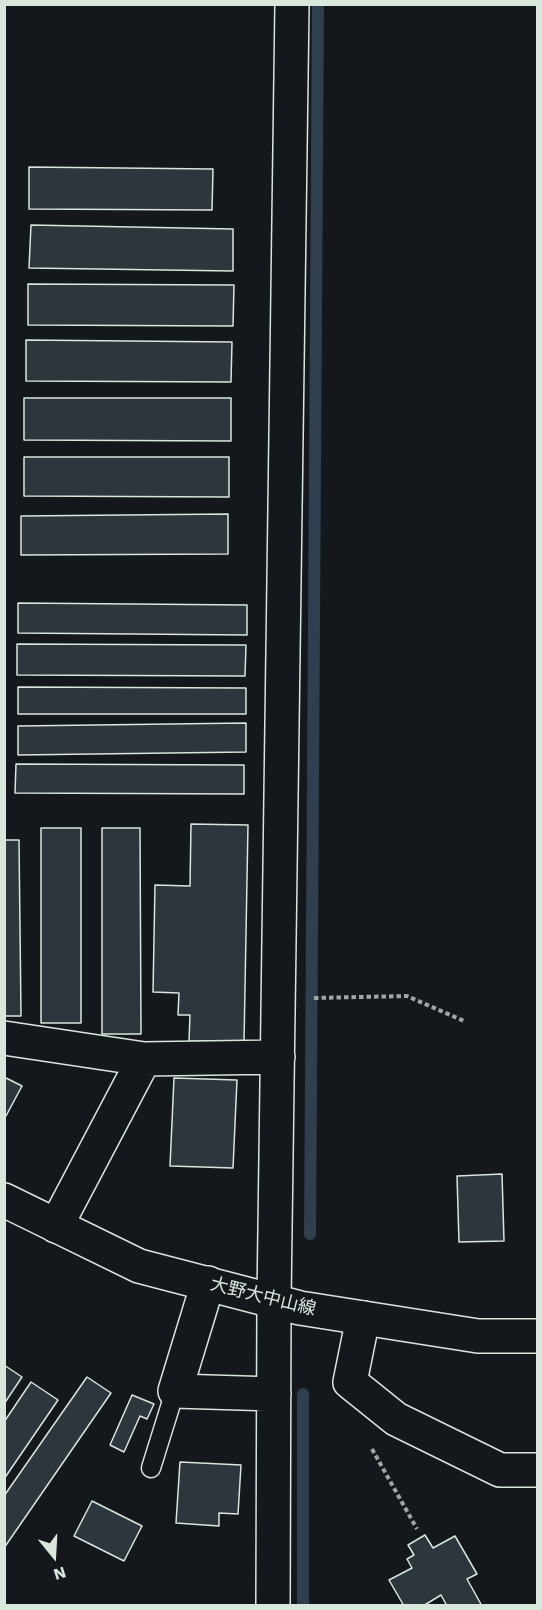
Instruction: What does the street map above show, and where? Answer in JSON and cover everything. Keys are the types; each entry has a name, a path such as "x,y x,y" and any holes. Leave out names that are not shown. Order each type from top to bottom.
{"street":[{"path":"273,1605 274,1300 292,4"},
{"path":"4,1038 144,1059 278,1057"},
{"path":"56,1226 144,1059"},
{"name":"大野大中山線","path":"4,1200 139,1266 300,1308 478,1336 537,1336"},
{"path":"208,1283 175,1391 274,1394"},
{"path":"363,1318 350,1382 396,1419 500,1470 537,1470"}],"lane":[{"path":"151,1468 175,1391"}],"path":[{"path":"323,998 407,996 464,1021"},
{"path":"368,1442 417,1529"}],"building":[{"path":"29,167 213,169 212,210 29,209"},
{"path":"31,225 233,229 233,271 29,268"},
{"path":"28,284 234,285 233,326 28,325"},
{"path":"26,340 232,342 231,382 26,381"},
{"path":"24,398 231,398 231,441 24,440"},
{"path":"24,457 229,457 229,497 24,496"},
{"path":"228,514 228,554 21,555 21,516"},
{"path":"18,603 247,605 247,635 18,633"},
{"path":"17,644 246,645 245,676 17,675"},
{"path":"18,687 246,688 246,714 18,714"},
{"path":"246,723 246,752 18,755 18,726"},
{"path":"16,764 244,765 244,794 15,793"},
{"path":"191,824 248,825 244,1042 189,1041 190,1015 178,1015 179,993 153,992 155,885 190,886"},
{"path":"41,828 81,828 81,1023 41,1023"},
{"path":"102,828 140,828 141,1034 102,1034"},
{"path":"4,840 19,840 21,1016 4,1016"},
{"path":"4,1077 22,1086 6,1116 4,1116"},
{"path":"174,1078 237,1080 233,1168 170,1166"},
{"path":"502,1174 504,1241 459,1242 457,1176"},
{"path":"4,1365 22,1377 4,1404"},
{"path":"87,1377 111,1393 4,1548 4,1496"},
{"path":"31,1382 58,1400 4,1479 4,1422"},
{"path":"132,1395 154,1404 147,1419 140,1416 124,1452 110,1445"},
{"path":"180,1462 241,1465 238,1514 219,1513 219,1526 176,1523"},
{"path":"92,1501 142,1526 124,1561 74,1536"},
{"path":"425,1535 433,1548 455,1536 477,1574 467,1579 482,1606 447,1606 441,1595 423,1606 404,1606 389,1580 412,1568 407,1559 414,1555 408,1545"}],"waterway":[{"path":"310,1234 318,4"},
{"path":"303,1394 303,1606"}]}
